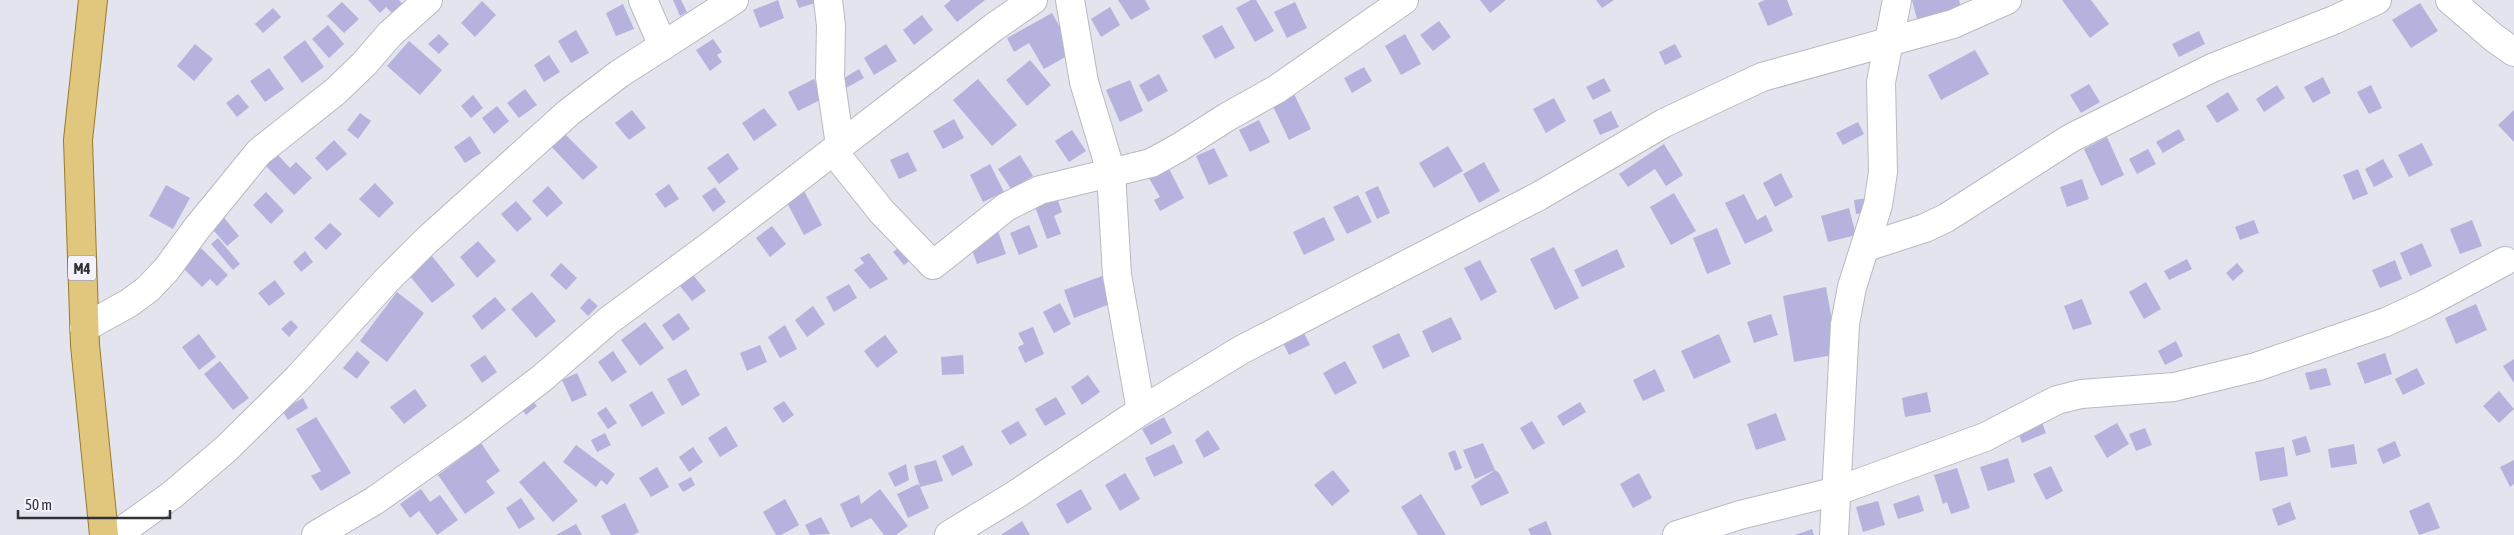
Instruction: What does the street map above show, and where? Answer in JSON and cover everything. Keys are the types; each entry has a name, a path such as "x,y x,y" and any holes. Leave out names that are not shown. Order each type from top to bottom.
{"main road":[{"name":"M4","path":"93,0 78,140 84,328 104,535"}],"street":[{"path":"84,328 129,304 148,289 166,270 196,228 260,152 336,91 364,64 390,34 428,0"},
{"path":"643,0 663,46"},
{"path":"116,535 172,495 227,448 297,379 386,281 568,113 619,74 734,0"},
{"path":"828,0 831,26 830,77 837,148 882,212 933,265 1006,207 1040,190 1151,163 1180,147 1227,117 1278,89 1404,0"},
{"path":"316,535 374,501 473,431 541,379 608,321 994,27 1033,0"},
{"path":"1070,0 1084,82 1111,172 1117,275 1141,411"},
{"path":"1834,535 1845,324 1852,287 1878,205 1883,172 1881,82 1897,0"},
{"path":"949,535 1015,495 1141,411 1241,350 1539,196 1664,123 1762,77 1887,44 1953,24 2007,0"},
{"path":"1866,247 1925,228 1946,218 2071,138 2212,68 2334,20 2377,0"},
{"path":"2450,0 2494,38 2514,52"},
{"path":"1677,535 1740,515 1837,491 1985,437 2057,400 2081,394 2174,387 2256,367 2334,341 2426,304 2505,261"}],"building":[{"path":"368,0 399,0 408,10 398,19 386,7 380,13"},
{"path":"673,0 681,0 687,12 680,16"},
{"path":"778,0 784,18 760,28 753,10"},
{"path":"796,0 818,0 818,2 799,8"},
{"path":"951,0 985,0 957,22 944,6"},
{"path":"1118,0 1145,0 1150,9 1131,20"},
{"path":"1251,0 1256,0 1274,31 1255,42 1236,8"},
{"path":"1480,0 1506,0 1490,13"},
{"path":"1596,0 1614,0 1602,8"},
{"path":"1765,0 1787,0 1793,15 1768,26 1758,3"},
{"path":"1912,0 1959,0 1962,11 1918,23"},
{"path":"2062,0 2091,0 2109,24 2090,38"},
{"path":"482,1 496,15 475,37 461,23"},
{"path":"342,2 359,19 344,33 327,16"},
{"path":"1295,2 1307,28 1287,38 1274,12"},
{"path":"2420,3 2438,31 2411,48 2392,20"},
{"path":"623,4 634,29 616,36 606,13"},
{"path":"1110,7 1120,25 1101,37 1091,19"},
{"path":"273,8 281,17 263,33 255,24"},
{"path":"1052,13 1074,52 1044,69 1029,43 1014,52 1007,38"},
{"path":"922,15 933,30 914,45 903,30"},
{"path":"1439,21 1451,37 1433,51 1420,35"},
{"path":"328,25 344,44 329,58 312,39"},
{"path":"1222,25 1235,48 1215,59 1202,36"},
{"path":"576,30 589,53 571,63 558,41"},
{"path":"2199,31 2205,44 2179,57 2172,44"},
{"path":"439,34 449,44 439,54 428,44"},
{"path":"1405,34 1421,64 1401,75 1385,46"},
{"path":"713,39 722,52 717,55 722,62 710,71 696,50"},
{"path":"305,40 324,67 302,83 283,57"},
{"path":"409,41 442,70 420,95 387,66"},
{"path":"195,44 213,59 194,81 177,66"},
{"path":"886,44 897,61 874,75 864,58"},
{"path":"1675,44 1682,57 1665,65 1659,52"},
{"path":"1975,50 1989,74 1941,100 1928,75"},
{"path":"549,55 560,72 544,82 534,65"},
{"path":"1030,60 1051,85 1027,106 1006,80"},
{"path":"1364,67 1372,81 1352,93 1344,78"},
{"path":"269,68 284,89 265,102 250,81"},
{"path":"859,69 864,78 846,88 841,80"},
{"path":"1159,74 1168,91 1148,102 1139,85"},
{"path":"2323,77 2331,93 2313,103 2304,87"},
{"path":"1604,78 1611,91 1593,100 1586,87"},
{"path":"814,79 824,98 798,111 788,92"},
{"path":"978,79 1017,125 992,146 953,100"},
{"path":"1130,80 1143,111 1120,122 1106,90"},
{"path":"2089,84 2100,102 2081,113 2070,95"},
{"path":"2277,85 2285,98 2264,112 2256,99"},
{"path":"2371,85 2382,108 2369,114 2357,92"},
{"path":"525,89 537,105 519,118 507,103"},
{"path":"1292,90 1311,129 1289,140 1270,100"},
{"path":"2228,92 2239,110 2217,123 2206,106"},
{"path":"238,94 249,107 237,117 226,103"},
{"path":"473,95 483,108 471,118 461,106"},
{"path":"1554,98 1566,121 1546,133 1533,109"},
{"path":"497,106 509,121 494,134 482,118"},
{"path":"764,108 777,125 754,141 742,123"},
{"path":"632,110 646,128 629,140 615,123"},
{"path":"2514,110 2514,142 2498,125"},
{"path":"1611,111 1619,127 1600,135 1593,120"},
{"path":"360,113 371,121 358,139 347,130"},
{"path":"954,119 964,138 943,149 933,131"},
{"path":"1259,120 1270,142 1250,152 1239,130"},
{"path":"1858,122 1864,134 1843,145 1836,133"},
{"path":"558,127 598,167 583,180 546,141"},
{"path":"2179,129 2185,140 2163,153 2156,142"},
{"path":"1072,130 1086,151 1069,162 1055,141"},
{"path":"470,136 481,153 465,163 454,147"},
{"path":"2107,137 2124,175 2101,186 2084,149"},
{"path":"334,140 347,154 327,171 315,158"},
{"path":"2422,143 2433,165 2409,177 2398,155"},
{"path":"1664,144 1683,175 1666,186 1655,169 1628,187 1619,174"},
{"path":"1448,146 1463,171 1434,188 1419,163"},
{"path":"1214,148 1228,176 1209,185 1196,156"},
{"path":"2148,149 2156,164 2137,174 2129,159"},
{"path":"908,152 917,171 899,179 890,160"},
{"path":"728,153 739,169 719,184 707,168"},
{"path":"277,154 290,168 296,162 312,178 294,195 265,165"},
{"path":"1020,155 1033,176 1011,189 998,169"},
{"path":"2383,159 2393,177 2374,187 2365,169"},
{"path":"1484,162 1500,191 1479,203 1463,174"},
{"path":"1166,163 1184,198 1160,211 1154,200 1160,197 1146,173"},
{"path":"990,164 1004,192 983,202 970,175"},
{"path":"2358,169 2368,194 2353,200 2343,175"},
{"path":"1781,173 1793,197 1775,207 1763,183"},
{"path":"2082,179 2089,199 2067,207 2060,187"},
{"path":"375,183 394,203 379,218 359,199"},
{"path":"669,184 679,199 665,208 655,194"},
{"path":"166,185 190,198 173,229 149,216"},
{"path":"548,186 563,203 547,217 532,201"},
{"path":"1378,186 1390,213 1377,219 1365,192"},
{"path":"715,187 726,202 713,212 702,196"},
{"path":"803,189 822,225 804,235 785,199"},
{"path":"266,192 284,211 271,224 253,205"},
{"path":"1674,193 1696,231 1671,245 1650,207"},
{"path":"1744,194 1757,220 1766,215 1773,231 1745,244 1725,203"},
{"path":"1056,195 1062,212 1054,216 1061,234 1047,239 1034,204"},
{"path":"1358,195 1372,222 1347,234 1333,207"},
{"path":"1868,198 1870,212 1856,214 1854,200"},
{"path":"516,201 532,219 517,232 501,214"},
{"path":"1849,208 1856,235 1828,242 1821,216"},
{"path":"221,214 239,236 227,246 209,225"},
{"path":"1324,217 1335,240 1304,255 1293,232"},
{"path":"2254,220 2259,233 2240,240 2235,227"},
{"path":"2472,220 2482,246 2460,254 2450,229"},
{"path":"330,223 342,234 326,250 314,238"},
{"path":"1029,225 1038,247 1019,255 1010,233"},
{"path":"772,226 786,244 770,257 756,238"},
{"path":"1717,228 1731,264 1707,274 1693,238"},
{"path":"998,231 1006,254 977,264 969,241"},
{"path":"218,238 240,264 233,270 211,244"},
{"path":"478,241 496,261 477,278 460,257"},
{"path":"906,242 917,255 904,265 893,252"},
{"path":"2422,243 2432,266 2410,276 2400,253"},
{"path":"199,246 228,275 217,286 210,279 202,287 180,265"},
{"path":"1554,247 1579,298 1555,310 1530,259"},
{"path":"1617,249 1625,267 1582,287 1574,270"},
{"path":"305,251 313,262 301,272 293,262"},
{"path":"869,253 888,279 870,289 854,270 864,263 860,258"},
{"path":"432,256 455,285 432,303 409,275"},
{"path":"2187,259 2192,269 2169,280 2164,271"},
{"path":"1480,260 1497,292 1481,301 1464,268"},
{"path":"2395,260 2402,279 2380,288 2372,270"},
{"path":"561,263 577,278 566,290 550,275"},
{"path":"2237,263 2244,271 2233,281 2226,273"},
{"path":"693,275 706,291 692,301 680,286"},
{"path":"1105,275 1115,302 1074,318 1064,290"},
{"path":"275,280 285,294 269,306 258,293"},
{"path":"2146,282 2161,309 2144,319 2129,292"},
{"path":"849,284 857,298 834,312 826,297"},
{"path":"1826,287 1838,354 1794,362 1783,296"},
{"path":"397,292 424,313 387,362 360,341"},
{"path":"532,292 556,321 536,338 511,309"},
{"path":"495,297 506,310 482,330 472,316"},
{"path":"589,298 598,306 588,316 580,308"},
{"path":"2082,299 2092,324 2073,330 2064,306"},
{"path":"1060,303 1071,324 1054,333 1043,312"},
{"path":"2476,304 2487,330 2456,344 2445,318"},
{"path":"813,306 825,324 807,337 795,320"},
{"path":"679,313 690,329 673,341 662,325"},
{"path":"1771,314 1778,335 1754,343 1747,322"},
{"path":"1451,317 1462,339 1432,353 1422,331"},
{"path":"291,320 298,327 289,337 281,329"},
{"path":"645,322 664,348 640,366 621,340"},
{"path":"785,325 797,349 780,358 768,337"},
{"path":"1033,327 1044,354 1025,363 1018,347 1024,344 1018,333"},
{"path":"1304,333 1310,345 1289,355 1283,343"},
{"path":"1399,333 1410,356 1383,369 1372,346"},
{"path":"199,334 216,357 199,370 182,347"},
{"path":"1719,334 1731,362 1694,379 1681,351"},
{"path":"885,335 898,352 877,368 864,351"},
{"path":"2176,341 2183,356 2165,365 2158,351"},
{"path":"760,345 767,362 747,371 740,353"},
{"path":"357,351 370,362 357,379 343,368"},
{"path":"613,351 627,372 612,382 598,362"},
{"path":"2385,353 2392,374 2365,384 2357,363"},
{"path":"485,355 497,372 482,383 470,365"},
{"path":"963,355 964,374 942,375 941,357"},
{"path":"2514,359 2514,383 2503,366"},
{"path":"220,361 249,398 233,410 204,374"},
{"path":"1345,361 1357,383 1335,395 1323,373"},
{"path":"2326,368 2331,385 2310,390 2305,373"},
{"path":"2417,368 2425,384 2403,395 2395,379"},
{"path":"686,369 700,395 682,406 667,379"},
{"path":"1655,369 1665,391 1643,401 1633,380"},
{"path":"577,373 587,395 572,402 562,380"},
{"path":"1088,375 1100,392 1082,405 1071,387"},
{"path":"415,389 427,406 404,424 390,407"},
{"path":"652,391 665,413 642,427 629,405"},
{"path":"2499,391 2514,409 2499,423 2483,406"},
{"path":"1927,392 1931,412 1905,417 1902,398"},
{"path":"1056,397 1066,414 1045,426 1035,409"},
{"path":"303,398 308,408 288,420 282,410"},
{"path":"530,398 537,406 526,415 519,406"},
{"path":"784,401 794,415 783,423 773,408"},
{"path":"1580,402 1586,412 1563,426 1557,416"},
{"path":"606,407 617,423 608,429 597,413"},
{"path":"1776,413 1786,440 1756,450 1747,424"},
{"path":"316,417 351,473 321,491 311,476 321,471 296,429"},
{"path":"1164,417 1172,433 1151,445 1142,429"},
{"path":"1018,421 1027,435 1010,445 1001,431"},
{"path":"1532,421 1545,443 1533,450 1520,428"},
{"path":"2042,422 2046,433 2022,443 2018,432"},
{"path":"2117,423 2129,444 2107,458 2094,436"},
{"path":"726,426 738,446 720,457 708,438"},
{"path":"2145,428 2152,445 2136,451 2129,434"},
{"path":"1208,430 1220,449 1204,458 1195,440"},
{"path":"605,433 611,445 597,452 591,440"},
{"path":"2306,436 2311,452 2296,456 2292,440"},
{"path":"2395,441 2401,456 2383,464 2377,449"},
{"path":"481,443 500,471 486,481 495,493 465,514 438,475"},
{"path":"1483,443 1495,470 1475,479 1463,450"},
{"path":"1174,444 1183,463 1154,477 1145,458"},
{"path":"2354,444 2357,464 2331,468 2328,449"},
{"path":"576,445 615,474 607,485 601,480 596,487 563,462"},
{"path":"963,445 973,465 952,476 942,456"},
{"path":"693,447 703,462 689,472 679,457"},
{"path":"2284,447 2288,476 2260,481 2255,452"},
{"path":"1455,450 1462,468 1455,471 1448,453"},
{"path":"2008,458 2015,482 1988,491 1980,467"},
{"path":"936,460 943,481 920,487 914,466"},
{"path":"2514,460 2514,484 2510,487 2500,467"},
{"path":"544,461 578,501 553,522 519,482"},
{"path":"906,464 909,480 895,487 888,473"},
{"path":"2051,466 2063,491 2046,500 2033,474"},
{"path":"657,467 669,487 651,497 639,478"},
{"path":"1957,468 1970,508 1951,514 1947,502 1943,504 1934,475"},
{"path":"1333,470 1350,491 1332,506 1314,485"},
{"path":"1495,470 1499,473 1509,493 1481,506 1471,486"},
{"path":"1125,473 1140,499 1120,511 1105,485"},
{"path":"1639,473 1652,498 1633,508 1620,484"},
{"path":"691,477 695,485 683,492 678,484"},
{"path":"918,484 929,508 908,518 897,494"},
{"path":"421,489 430,502 440,495 458,520 437,535 419,511 410,518 400,504"},
{"path":"880,489 908,526 896,535 884,535 871,518 851,528 840,504 859,495 861,504"},
{"path":"1081,489 1092,509 1067,524 1056,504"},
{"path":"1421,494 1446,535 1418,535 1401,507"},
{"path":"1919,495 1924,511 1898,519 1893,504"},
{"path":"521,498 535,519 519,529 506,508"},
{"path":"785,499 799,525 781,535 776,535 763,512"},
{"path":"1878,501 1885,525 1863,532 1856,507"},
{"path":"2290,502 2296,519 2278,526 2272,509"},
{"path":"2429,502 2440,528 2419,535 2409,511"},
{"path":"625,503 639,532 633,535 611,535 601,516"},
{"path":"821,517 830,534 810,535 805,525"},
{"path":"1022,521 1030,535 1001,535"},
{"path":"1546,521 1552,535 1531,535 1528,529"},
{"path":"576,524 582,535 556,535"},
{"path":"1812,529 1814,535 1795,535"}]}
